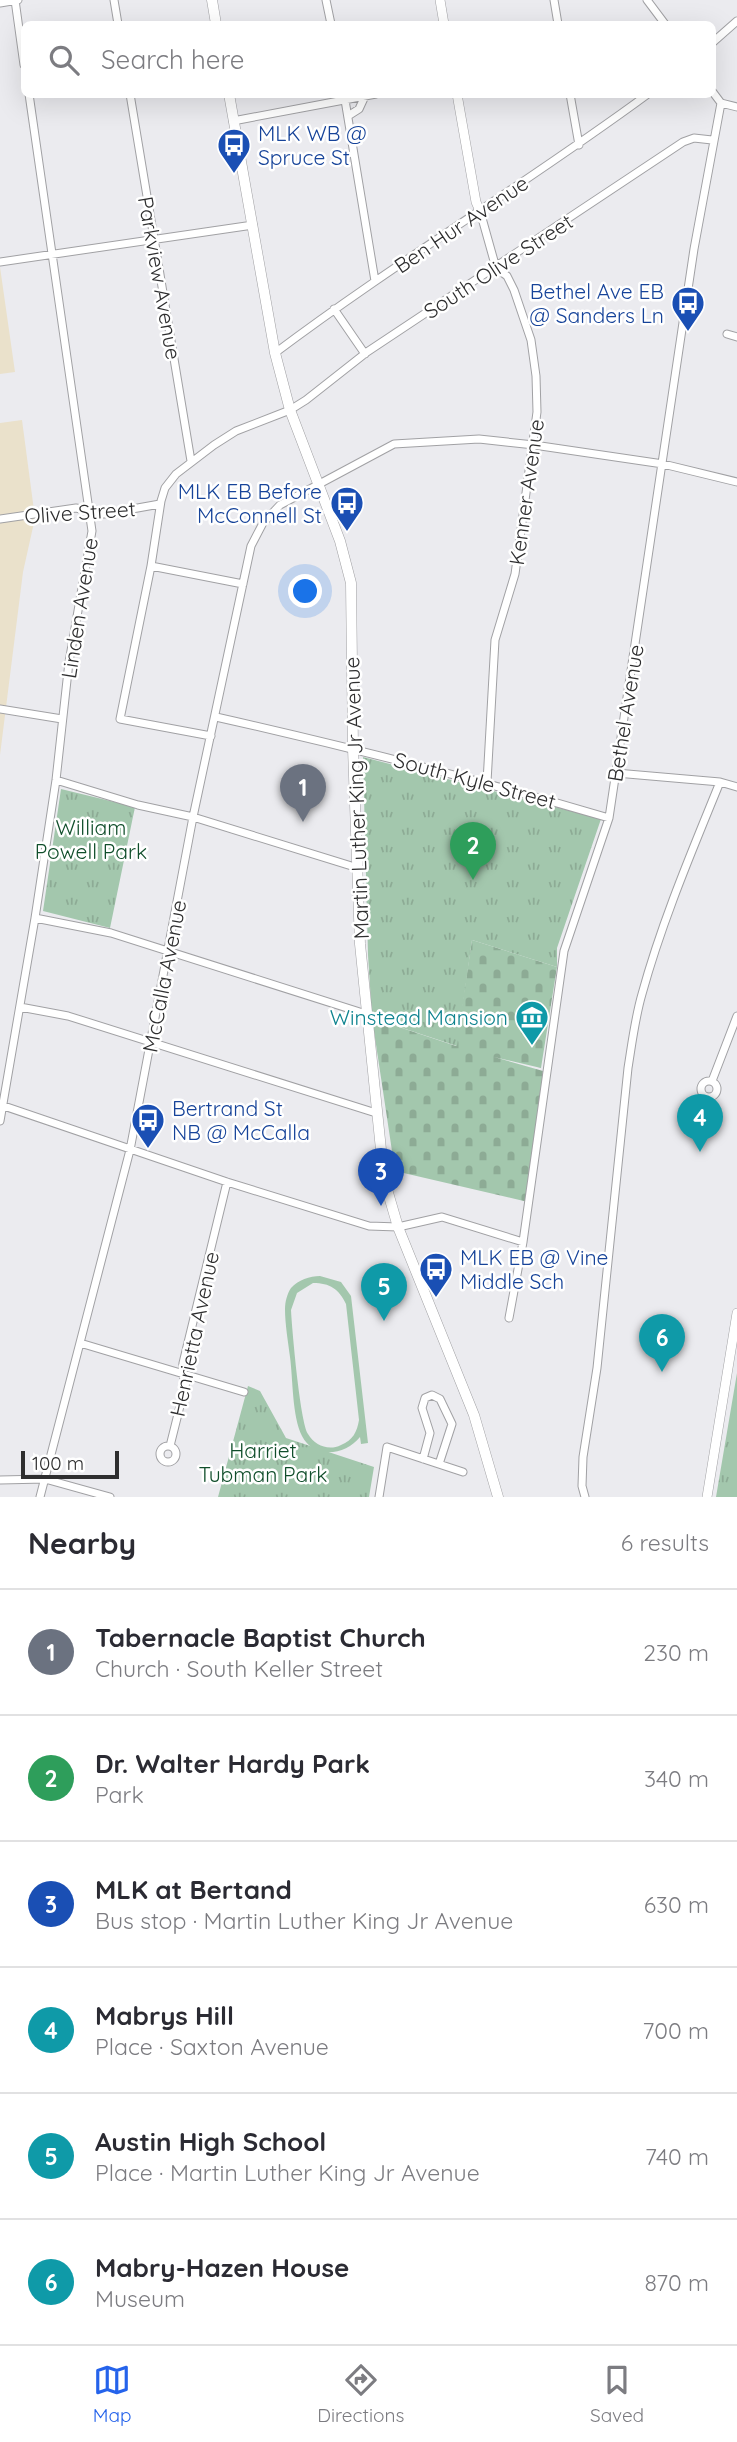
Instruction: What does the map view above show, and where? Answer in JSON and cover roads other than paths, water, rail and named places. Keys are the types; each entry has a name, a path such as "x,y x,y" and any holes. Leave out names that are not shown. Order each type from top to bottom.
{"main road":[{"path":"212,0 216,21"},
{"name":"Martin Luther King Jr Avenue","path":"230,98 275,353 290,410 344,551 351,583 353,748 360,944 384,1180 398,1227 474,1415 498,1497"}],"street":[{"path":"0,3 16,0 21,41"},
{"path":"114,0 118,21"},
{"path":"326,0 330,21"},
{"path":"440,0 444,21"},
{"path":"554,0 558,21"},
{"path":"648,0 663,21"},
{"path":"716,39 737,21"},
{"path":"716,96 721,103 737,107"},
{"name":"Linden Avenue","path":"0,1121 56,780 68,662 91,537 90,510 30,98"},
{"name":"Parkview Avenue","path":"131,98 191,461"},
{"path":"233,121 339,98"},
{"path":"344,98 375,281"},
{"path":"348,116 359,109 364,98"},
{"path":"458,98 476,202 480,211"},
{"path":"571,98 579,145"},
{"name":"Ben Hur Avenue","path":"275,353 334,309 579,145 643,98"},
{"name":"Bethel Avenue","path":"509,1318 523,1242 564,951 610,818 694,248 721,103"},
{"name":"South Olive Street","path":"290,410 324,388 365,354 683,142 694,138 712,140"},
{"name":"Kenner Avenue","path":"480,211 496,268 508,276 531,340 537,394 534,445 515,574 495,640 487,782"},
{"path":"0,262 253,225"},
{"path":"334,309 365,354"},
{"path":"727,334 737,337"},
{"path":"211,736 120,719 151,566 162,494 170,481 191,461 236,431 290,410"},
{"name":"McCalla Avenue","path":"40,1497 130,1150 193,817 253,540 271,513 289,499 394,444 479,439 534,445 663,464 737,482"},
{"name":"Olive Street","path":"0,519 76,508 104,514 160,504"},
{"path":"151,566 243,584"},
{"path":"0,709 62,719"},
{"name":"South Kyle Street","path":"216,717 487,782 610,818"},
{"path":"616,773 720,782 737,787"},
{"path":"56,780 138,805 193,817 358,868"},
{"path":"585,1497 582,1486 583,1457 597,1368 628,1068 636,1022 653,956 670,907 720,782"},
{"path":"35,918 111,933 366,1014"},
{"path":"20,1007 68,1016 376,1113"},
{"path":"712,1081 737,1016"},
{"path":"1,1105 130,1150 369,1226 398,1227 442,1217 523,1242"},
{"name":"Henrietta Avenue","path":"170,1446 186,1381 182,1374 228,1182"},
{"path":"707,1497 737,1313"},
{"path":"80,1343 244,1392"},
{"path":"423,1458 430,1433 422,1408 425,1398 432,1395 440,1399 452,1424 439,1464"},
{"path":"379,1497 387,1447 463,1472"},
{"path":"0,1480 45,1479 110,1497"}],"place":[{"name":"MLK WB @ Spruce St","path":"234,175"},
{"name":"Bethel Ave EB @ Sanders Ln","path":"688,333"},
{"name":"MLK EB Before McConnell St","path":"347,533"},
{"name":"Tabernacle Baptist Church","path":"303,822"},
{"name":"Dr. Walter Hardy Park","path":"473,880"},
{"name":"Winstead Mansion","path":"532,1047"},
{"name":"Bertrand St NB @ McCalla","path":"148,1150"},
{"name":"Mabrys Hill","path":"700,1152"},
{"name":"MLK at Bertand","path":"381,1206"},
{"name":"MLK EB @ Vine Middle Sch","path":"436,1299"},
{"name":"Austin High School","path":"384,1321"},
{"name":"Mabry-Hazen House","path":"662,1372"}],"park label":[{"name":"William Powell Park","path":"91,839"},
{"name":"Harriet Tubman Park","path":"263,1462"}]}
